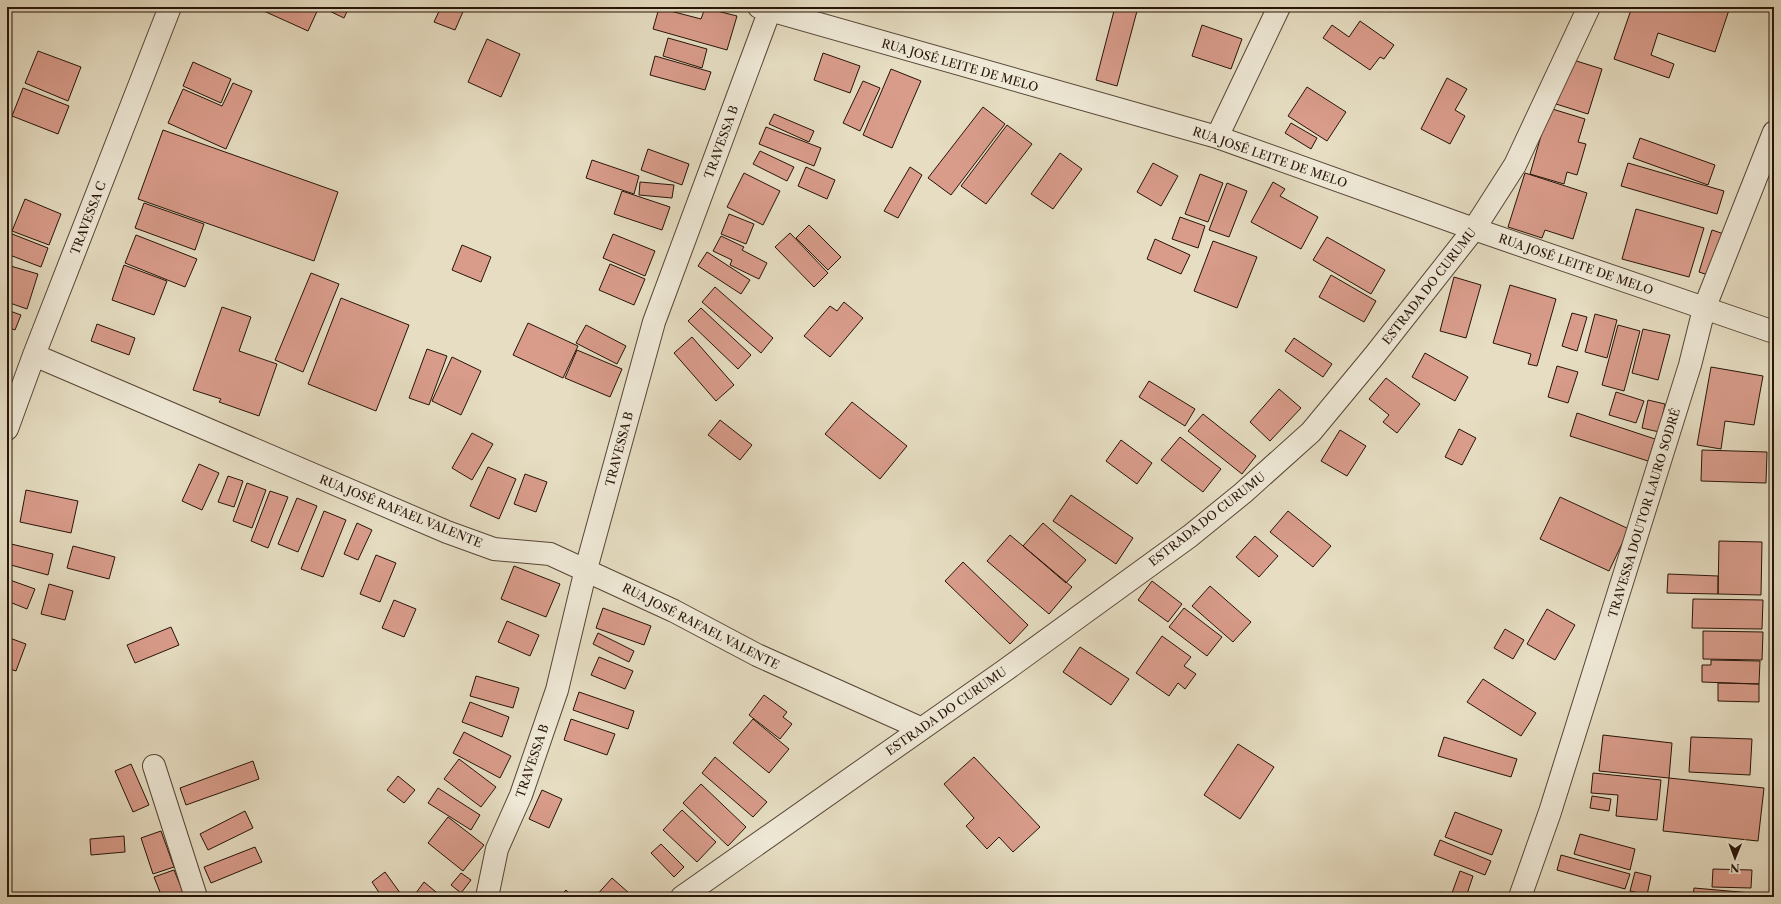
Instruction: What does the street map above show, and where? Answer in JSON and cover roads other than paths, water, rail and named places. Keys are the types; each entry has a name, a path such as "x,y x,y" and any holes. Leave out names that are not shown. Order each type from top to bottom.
{"street":[{"name":"TRAVESSA C","path":"7,429 34,355 170,7"},
{"path":"1217,137 1278,7"},
{"name":"ESTRADA DO CURUMU","path":"682,897 920,728 1004,671 1183,541 1249,488 1311,432 1374,356 1474,229 1515,165 1589,7"},
{"name":"RUA JOSÉ LEITE DE MELO","path":"766,8 1217,137 1474,229 1774,332"},
{"name":"TRAVESSA B","path":"487,897 497,849 521,795 557,690 586,569 654,322 766,8"},
{"name":"TRAVESSA DOUTOR LAURO SODRÉ","path":"1520,897 1550,812 1690,365 1704,308 1774,132"},
{"name":"RUA JOSÉ RAFAEL VALENTE","path":"34,355 447,532 494,549 550,554 586,569 674,611 757,655 920,728"},
{"path":"154,766 196,897"}]}
